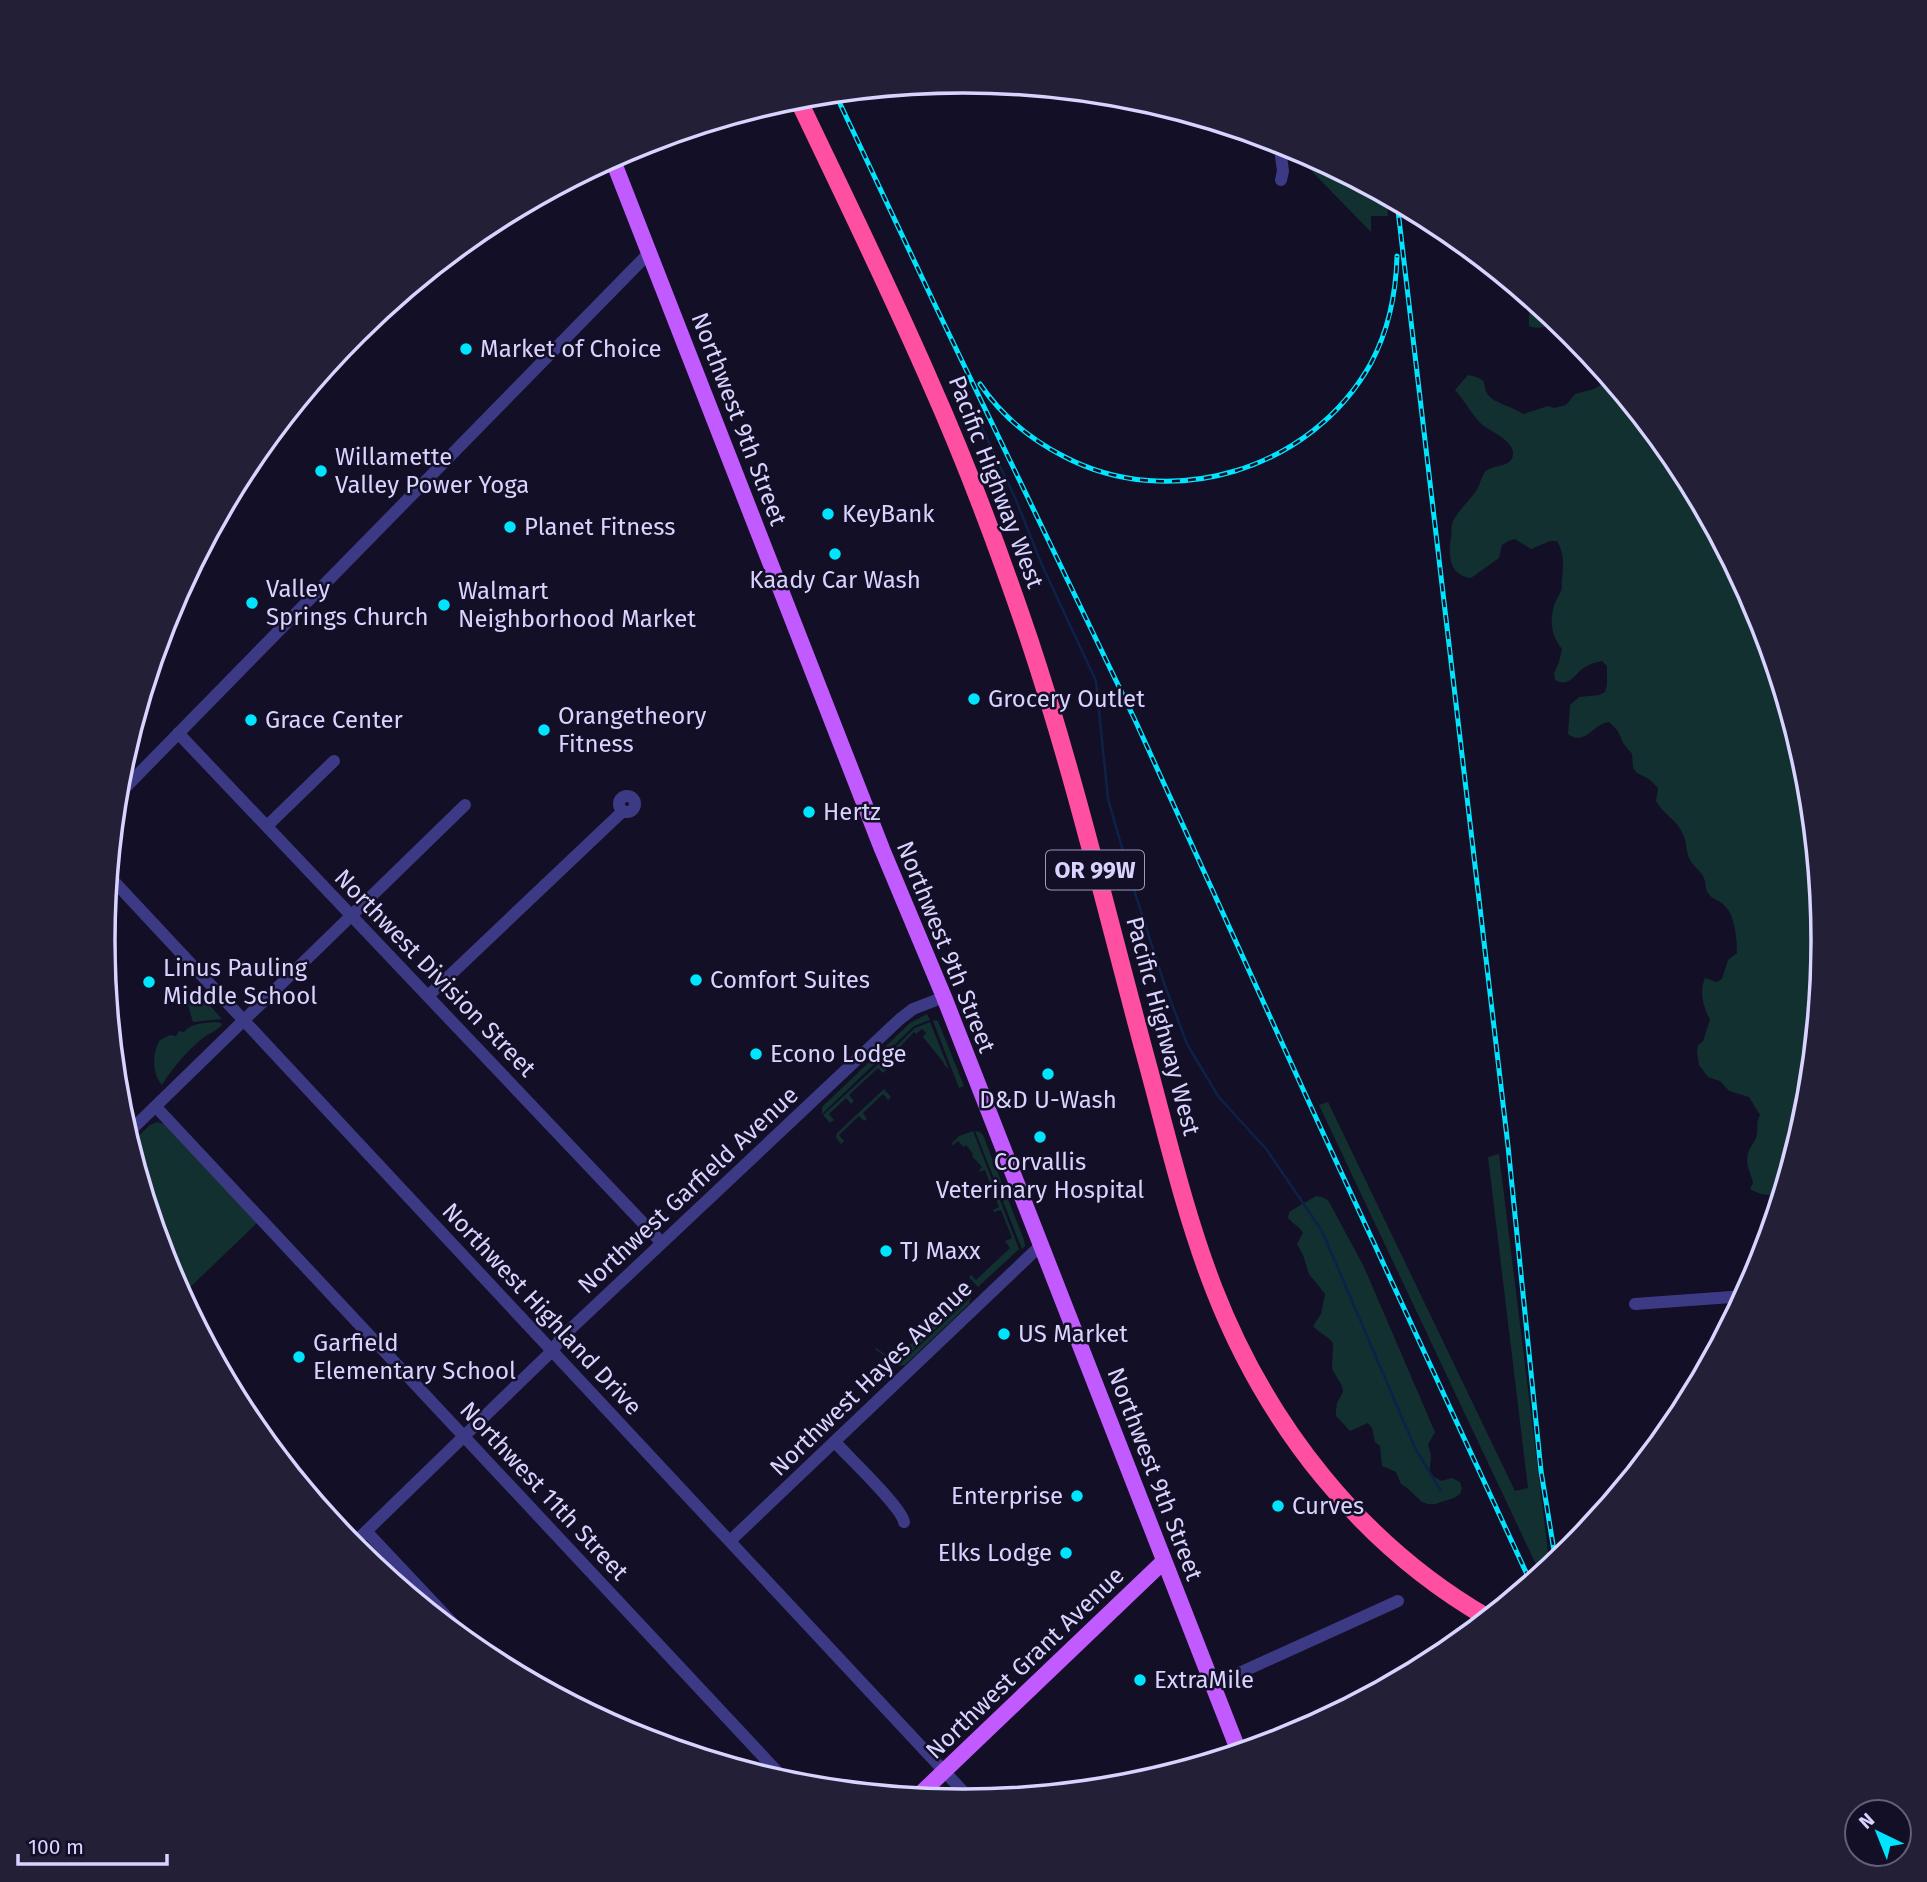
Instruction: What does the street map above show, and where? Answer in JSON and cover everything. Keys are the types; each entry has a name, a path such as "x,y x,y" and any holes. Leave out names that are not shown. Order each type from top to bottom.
{"highway":[{"name":"Pacific Highway West","path":"802,108 930,381 1009,578 1055,722 1184,1199 1214,1288 1233,1334 1284,1426 1359,1518 1416,1569 1481,1613"}],"main road":[{"name":"Northwest 9th Street","path":"616,168 1236,1744"},
{"name":"Northwest Grant Avenue","path":"927,1788 1164,1562"}],"street":[{"path":"1281,154 1283,171 1281,180"},
{"path":"131,781 649,253"},
{"name":"Northwest Division Street","path":"178,733 662,1242"},
{"path":"267,826 334,761"},
{"path":"136,1125 465,805"},
{"path":"428,996 623,811"},
{"name":"Northwest Highland Drive","path":"117,885 961,1789"},
{"name":"Northwest Garfield Avenue","path":"360,1537 465,1437 562,1337 900,1018 913,1009 944,997"},
{"name":"Northwest 11th Street","path":"156,1107 773,1767"},
{"name":"Northwest Hayes Avenue","path":"730,1541 1040,1246"},
{"path":"1635,1304 1733,1297"},
{"path":"835,1442 891,1502 902,1515 904,1522"},
{"path":"366,1531 435,1604"},
{"path":"1213,1685 1398,1601"}],"green space":[{"path":"1305,165 1387,205 1388,216 1371,216 1371,232"},
{"path":"1526,306 1548,327 1529,326"},
{"path":"1468,375 1476,377 1483,381 1491,398 1523,414 1548,406 1554,408 1566,405 1575,394 1602,384 1636,425 1669,470 1698,517 1747,616 1783,721 1804,830 1812,941 1804,1052 1783,1161 1773,1194 1766,1195 1750,1189 1753,1183 1747,1158 1756,1138 1760,1115 1749,1097 1729,1091 1720,1081 1708,1077 1699,1065 1697,1052 1710,1020 1703,999 1705,978 1717,982 1722,979 1728,960 1737,953 1731,916 1723,904 1708,893 1703,876 1689,857 1680,829 1656,801 1658,788 1633,768 1632,754 1618,731 1609,722 1579,738 1568,734 1570,705 1579,697 1605,692 1607,666 1602,661 1598,662 1585,667 1568,681 1555,680 1554,674 1562,649 1552,624 1552,612 1562,586 1563,560 1557,541 1531,549 1515,539 1508,541 1502,545 1499,558 1471,578 1454,569 1450,557 1453,521 1476,491 1485,472 1510,461 1513,452 1506,441 1481,424 1455,390"},
{"path":"665,520 669,530 664,536 658,530 651,536 645,531 651,525"},
{"path":"196,990 222,1019 193,1022 184,998"},
{"path":"927,1014 930,1020 914,1026 822,1114 822,1107 910,1023"},
{"path":"933,1021 938,1021 964,1086 959,1088"},
{"path":"215,1022 222,1025 191,1048 162,1085 156,1075 154,1063 160,1040 170,1035 176,1036 179,1031 184,1032 194,1025"},
{"path":"930,1022 949,1069 923,1037 926,1033 922,1029 916,1034 914,1032 889,1059 886,1056 915,1028"},
{"path":"882,1061 889,1068 883,1073 878,1068 849,1095 854,1101 851,1104 846,1098 829,1114 834,1120 830,1123 823,1115"},
{"path":"884,1089 891,1097 888,1100 883,1094 863,1113 867,1119 864,1121 859,1116 839,1135 844,1141 841,1144 836,1138 837,1133"},
{"path":"1328,1102 1515,1491 1528,1488 1488,1157 1499,1154 1548,1555 1537,1566 1319,1105"},
{"path":"157,1122 164,1124 257,1223 190,1287 160,1214 144,1161 139,1136"},
{"path":"973,1131 1019,1249 978,1287 969,1277 971,1275 976,1280 1010,1248 1005,1241 1012,1238 1001,1210 993,1210 999,1207 985,1170 978,1172 982,1167 966,1145 964,1147 958,1141 951,1144 959,1136"},
{"path":"975,1131 983,1135 1024,1240 1025,1246 1022,1249"},
{"path":"1316,1196 1328,1200 1364,1267 1435,1432 1428,1445 1431,1457 1430,1474 1441,1481 1452,1478 1460,1482 1460,1494 1454,1498 1435,1504 1422,1502 1401,1484 1396,1472 1382,1466 1380,1446 1375,1442 1368,1423 1350,1431 1336,1416 1337,1403 1343,1392 1332,1369 1333,1343 1313,1326 1321,1314 1325,1294 1309,1274 1297,1244 1303,1233 1288,1218 1289,1212"},
{"path":"971,1297 969,1304 905,1365 898,1366"},
{"path":"957,1302 961,1305 897,1365 875,1349 894,1359"}],"waterway":[{"path":"968,398 1096,681 1108,799 1164,983 1187,1044 1218,1096 1267,1150 1322,1231 1415,1448 1441,1491"}],"railway":[{"path":"839,102 1135,720 1527,1575"},
{"path":"1398,213 1508,1146 1541,1471 1554,1550"},
{"path":"980,384 1007,416 1039,442 1063,456 1105,473 1148,481 1192,480 1235,471 1276,454 1313,431 1345,400 1371,363 1383,337 1393,298 1397,256"}],"place":[{"name":"Market of Choice","path":"466,349"},
{"name":"Willamette Valley Power Yoga","path":"321,471"},
{"name":"KeyBank","path":"828,514"},
{"name":"Planet Fitness","path":"510,527"},
{"name":"Kaady Car Wash","path":"835,554"},
{"name":"Valley Springs Church","path":"252,603"},
{"name":"Walmart Neighborhood Market","path":"444,605"},
{"name":"Grocery Outlet","path":"974,699"},
{"name":"Grace Center","path":"251,720"},
{"name":"Orangetheory Fitness","path":"544,730"},
{"name":"Hertz","path":"809,812"},
{"name":"Comfort Suites","path":"696,980"},
{"name":"Linus Pauling Middle School","path":"149,982"},
{"name":"Econo Lodge","path":"756,1054"},
{"name":"D&D U-Wash","path":"1048,1074"},
{"name":"Corvallis Veterinary Hospital","path":"1040,1137"},
{"name":"TJ Maxx","path":"886,1251"},
{"name":"US Market","path":"1004,1334"},
{"name":"Garfield Elementary School","path":"299,1357"},
{"name":"Enterprise","path":"1077,1496"},
{"name":"Curves","path":"1278,1506"},
{"name":"Elks Lodge","path":"1066,1553"},
{"name":"ExtraMile","path":"1140,1680"}]}
